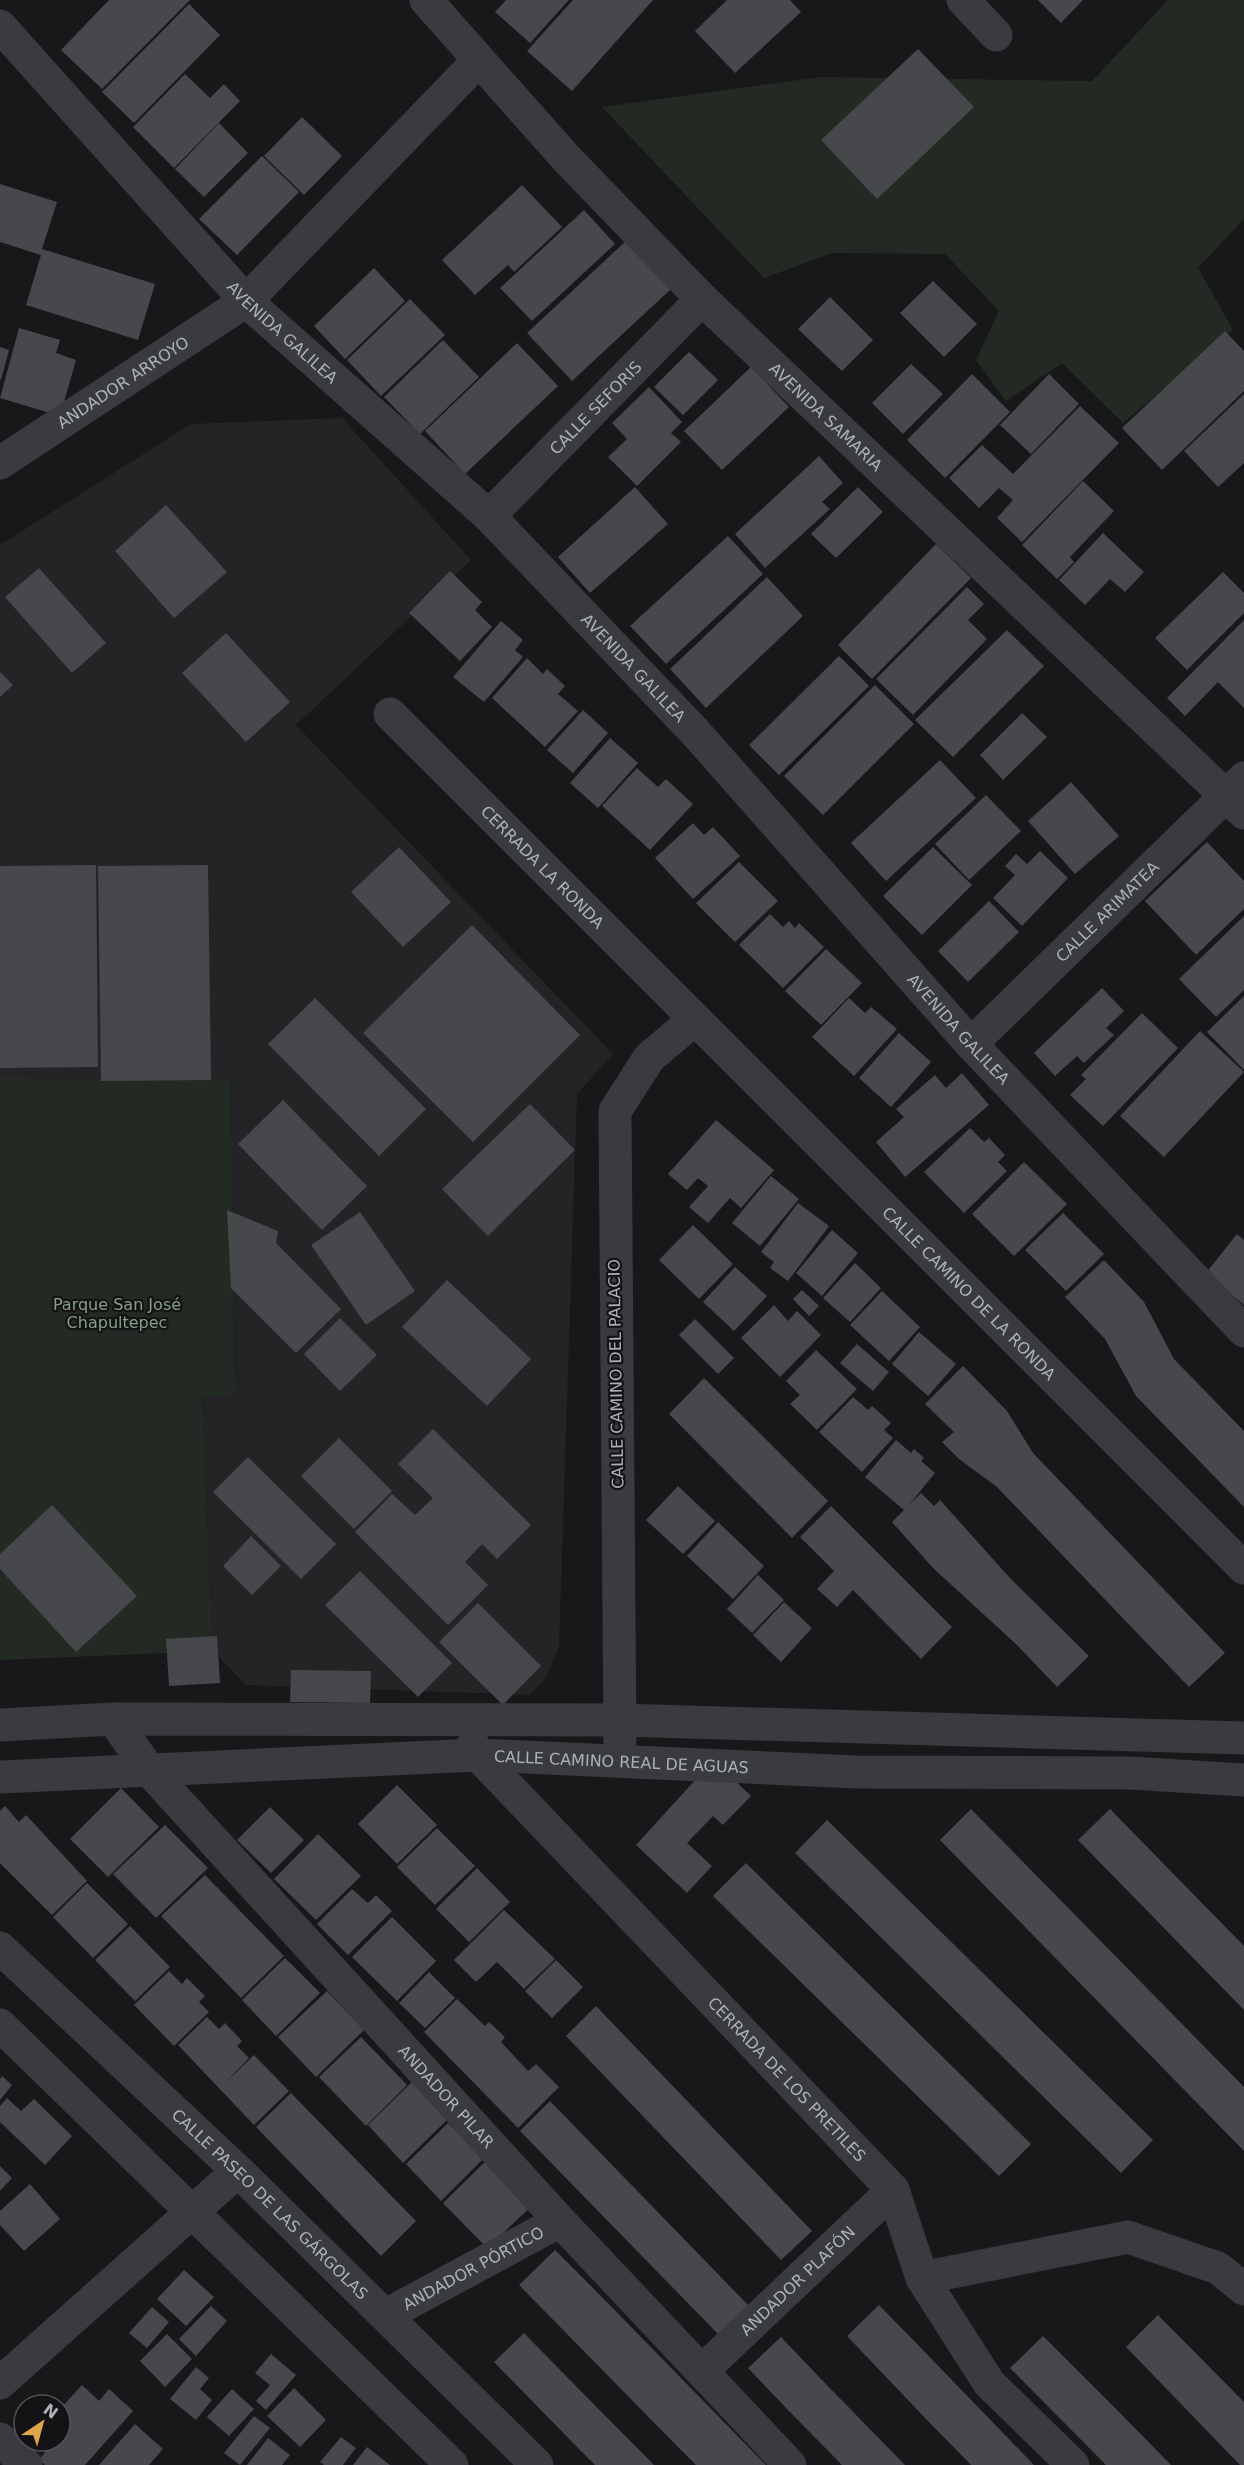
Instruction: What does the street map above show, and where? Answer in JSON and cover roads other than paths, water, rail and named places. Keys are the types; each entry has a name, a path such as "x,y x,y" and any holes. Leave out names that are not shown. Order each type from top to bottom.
{"street":[{"path":"0,6 6,0"},
{"name":"AVENIDA SAMARIA","path":"426,0 566,158 702,299 1238,795"},
{"path":"963,0 996,35"},
{"name":"AVENIDA GALILEA","path":"0,26 246,301 489,516 695,732 971,1044 1244,1331"},
{"name":"ANDADOR ARROYO","path":"0,463 246,301 479,60"},
{"name":"CALLE SEFORIS","path":"489,516 702,299"},
{"name":"CERRADA LA RONDA","path":"390,714 695,1019"},
{"name":"CALLE ARIMATEA","path":"971,1044 1238,795"},
{"name":"CALLE CAMINO DE LA RONDA","path":"695,1019 1244,1568"},
{"name":"CALLE CAMINO DEL PALACIO","path":"620,1761 615,1111 649,1059 695,1019"},
{"name":"CALLE CAMINO REAL DE AGUAS","path":"0,1725 113,1719 620,1720 1244,1738"},
{"name":"ANDADOR PILAR","path":"113,1719 149,1770 560,2221 703,2370 790,2465"},
{"name":"CERRADA DE LOS PRETILES","path":"459,1720 478,1755 893,2190 922,2278 989,2383 1073,2465"},
{"name":"CALLE CAMINO REAL DE AGUAS","path":"0,1777 478,1755 857,1772 1130,1773 1244,1780"},
{"name":"CALLE PASEO DE LAS GÁRGOLAS","path":"0,1948 238,2171 537,2465"},
{"path":"0,2025 452,2465"},
{"path":"0,2383 238,2171"},
{"name":"ANDADOR PLAFÓN","path":"703,2370 893,2190"},
{"name":"ANDADOR PÓRTICO","path":"386,2315 560,2221"},
{"path":"922,2278 1128,2237 1218,2268 1244,2289"},
{"path":"0,2439 27,2465"}],"park label":[{"name":"Parque San José Chapultepec","path":"117,1313"}]}
